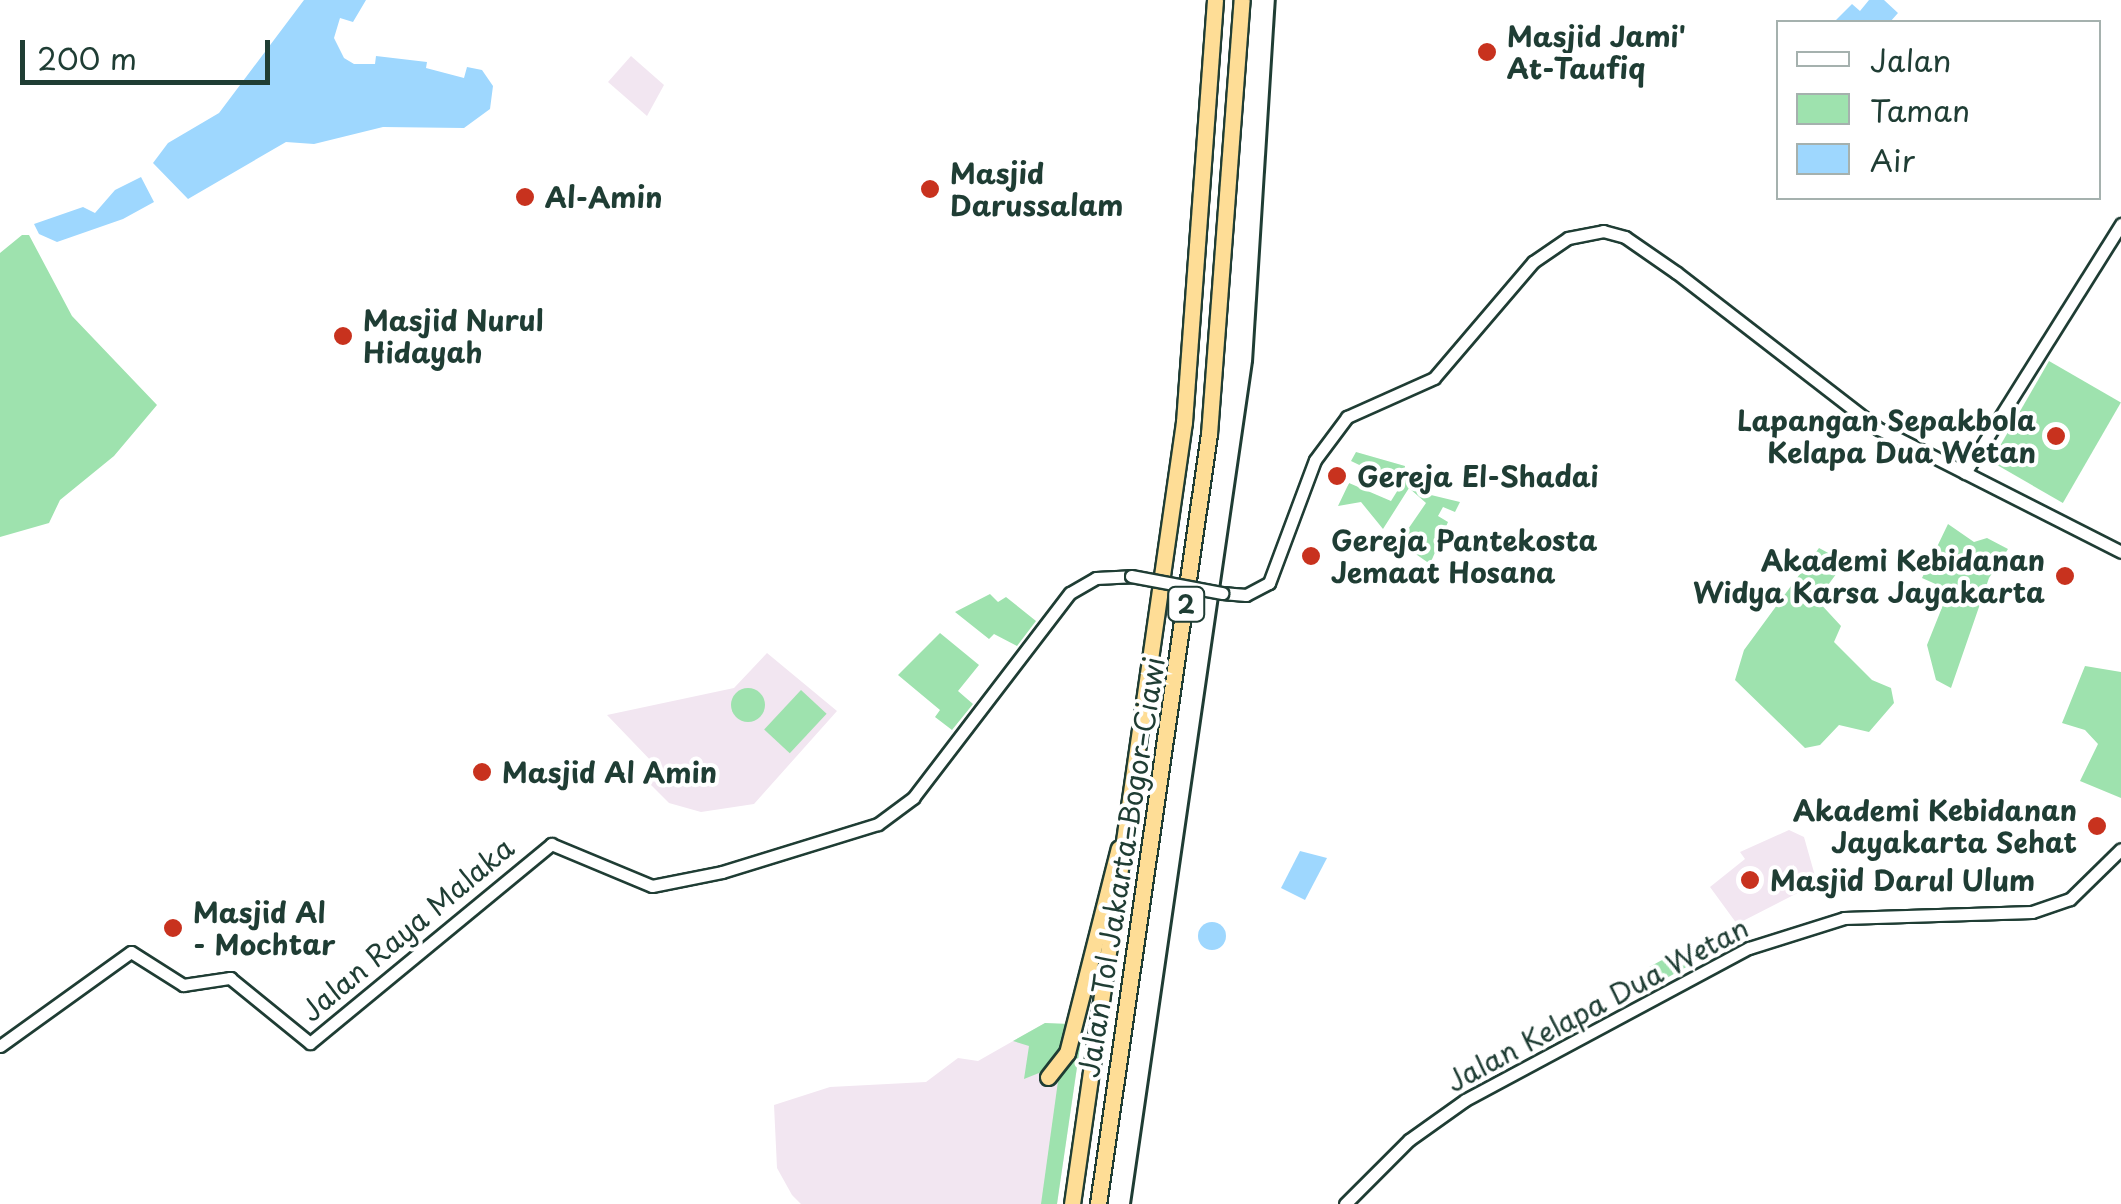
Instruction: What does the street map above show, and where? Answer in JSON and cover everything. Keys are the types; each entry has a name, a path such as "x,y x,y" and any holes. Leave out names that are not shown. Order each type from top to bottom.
{"highway":[{"name":"Jalan Tol Jakarta–Bogor–Ciawi","path":"1072,1204 1187,390 1216,0"},
{"name":"Jalan Tol Jakarta–Bogor–Ciawi","path":"1098,1204 1209,434 1242,0"},
{"path":"1048,1077 1068,1053 1103,893 1127,831"}],"street":[{"path":"2121,224 1965,473 2121,552"},
{"name":"Jalan Raya Malaka","path":"0,1046 131,952 183,985 230,978 300,1039 312,1042 551,844 652,886 722,872 892,817 1070,593 1096,578 1130,576 1246,595 1269,583 1309,474 1333,432 1361,407 1445,370 1533,262 1588,232 1625,237 1837,401 1965,473"},
{"name":"Jalan Kelapa Dua Wetan","path":"1344,1204 1409,1140 1456,1106 1749,948 1844,918 2032,912 2070,899 2121,849"}],"shaded area":[{"path":"631,56 664,85 647,116 608,82"},
{"path":"767,653 837,711 754,804 701,812 669,803 646,780 656,766 607,715 734,688"},
{"path":"1789,830 1804,837 1817,883 1737,924 1710,887 1745,859 1740,852"},
{"path":"1045,1023 1083,1026 1057,1204 801,1204 792,1195 777,1168 774,1105 830,1087 926,1082 958,1058 978,1061"}],"green space":[{"path":"22,235 29,235 72,316 157,405 114,456 60,500 49,523 0,537 0,253"},
{"name":"Lapangan Sepakbola Kelapa Dua Wetan","path":"2049,361 2121,402 2063,503 1991,461"},
{"path":"1356,452 1405,466 1404,477 1416,482 1447,473 1448,480 1432,484 1431,495 1460,502 1455,512 1443,507 1438,516 1448,522 1430,564 1410,550 1404,558 1393,551 1426,503 1409,488 1383,529 1361,502 1338,506 1349,483 1391,501 1401,485 1351,461"},
{"path":"1948,524 1974,542 1987,538 2008,549 1989,578 1951,688 1936,680 1927,645 1949,590 1922,578"},
{"path":"1819,548 1845,562 1817,600 1841,626 1834,642 1872,680 1891,688 1894,703 1869,732 1839,725 1820,745 1805,748 1735,680 1744,650"},
{"path":"990,594 998,602 1006,597 1036,621 1017,646 994,634 989,639 955,612"},
{"path":"940,633 979,665 958,691 973,704 952,730 935,717 940,710 898,675"},
{"path":"2085,666 2121,672 2121,798 2080,781 2098,744 2085,730 2062,723"},
{"path":"748,688 760,693 765,705 760,717 748,722 736,717 731,705 736,693"},
{"path":"801,690 827,714 790,753 764,729"},
{"path":"1680,950 1689,966 1658,983 1649,967"},
{"path":"1045,1023 1071,1024 1068,1036 1049,1069 1024,1079 1029,1046 1013,1041"},
{"path":"1083,1026 1057,1204 1041,1204 1059,1074"}],"water":[{"path":"304,0 366,0 353,22 340,18 334,38 344,58 354,64 375,64 376,56 427,62 426,68 464,78 467,67 482,70 493,86 490,109 464,128 383,127 314,144 286,142 188,199 153,163 168,143 219,113"},
{"path":"1869,0 1884,0 1898,13 1892,20 1836,20 1852,4 1860,11"},
{"path":"141,177 154,202 123,219 57,242 39,234 34,224 83,207 95,213 115,190"},
{"path":"1300,851 1327,858 1305,900 1281,888"},
{"path":"1212,922 1222,926 1226,936 1222,946 1212,950 1202,946 1198,936 1202,926"}],"tram line":[{"path":"1130,1204 1252,362 1275,0"}],"place":[{"name":"Masjid Jami' At-Taufiq","path":"1487,52"},
{"name":"Masjid Darussalam","path":"930,189"},
{"name":"Al-Amin","path":"525,197"},
{"name":"Masjid Nurul Hidayah","path":"343,336"},
{"name":"Lapangan Sepakbola Kelapa Dua Wetan","path":"2056,436"},
{"name":"Gereja El-Shadai","path":"1337,476"},
{"name":"Gereja Pantekosta Jemaat Hosana","path":"1311,556"},
{"name":"Akademi Kebidanan Widya Karsa Jayakarta","path":"2065,576"},
{"name":"Masjid Al Amin","path":"482,772"},
{"name":"Akademi Kebidanan Jayakarta Sehat","path":"2097,826"},
{"name":"Masjid Darul Ulum","path":"1750,880"},
{"name":"Masjid Al - Mochtar","path":"173,928"}]}
